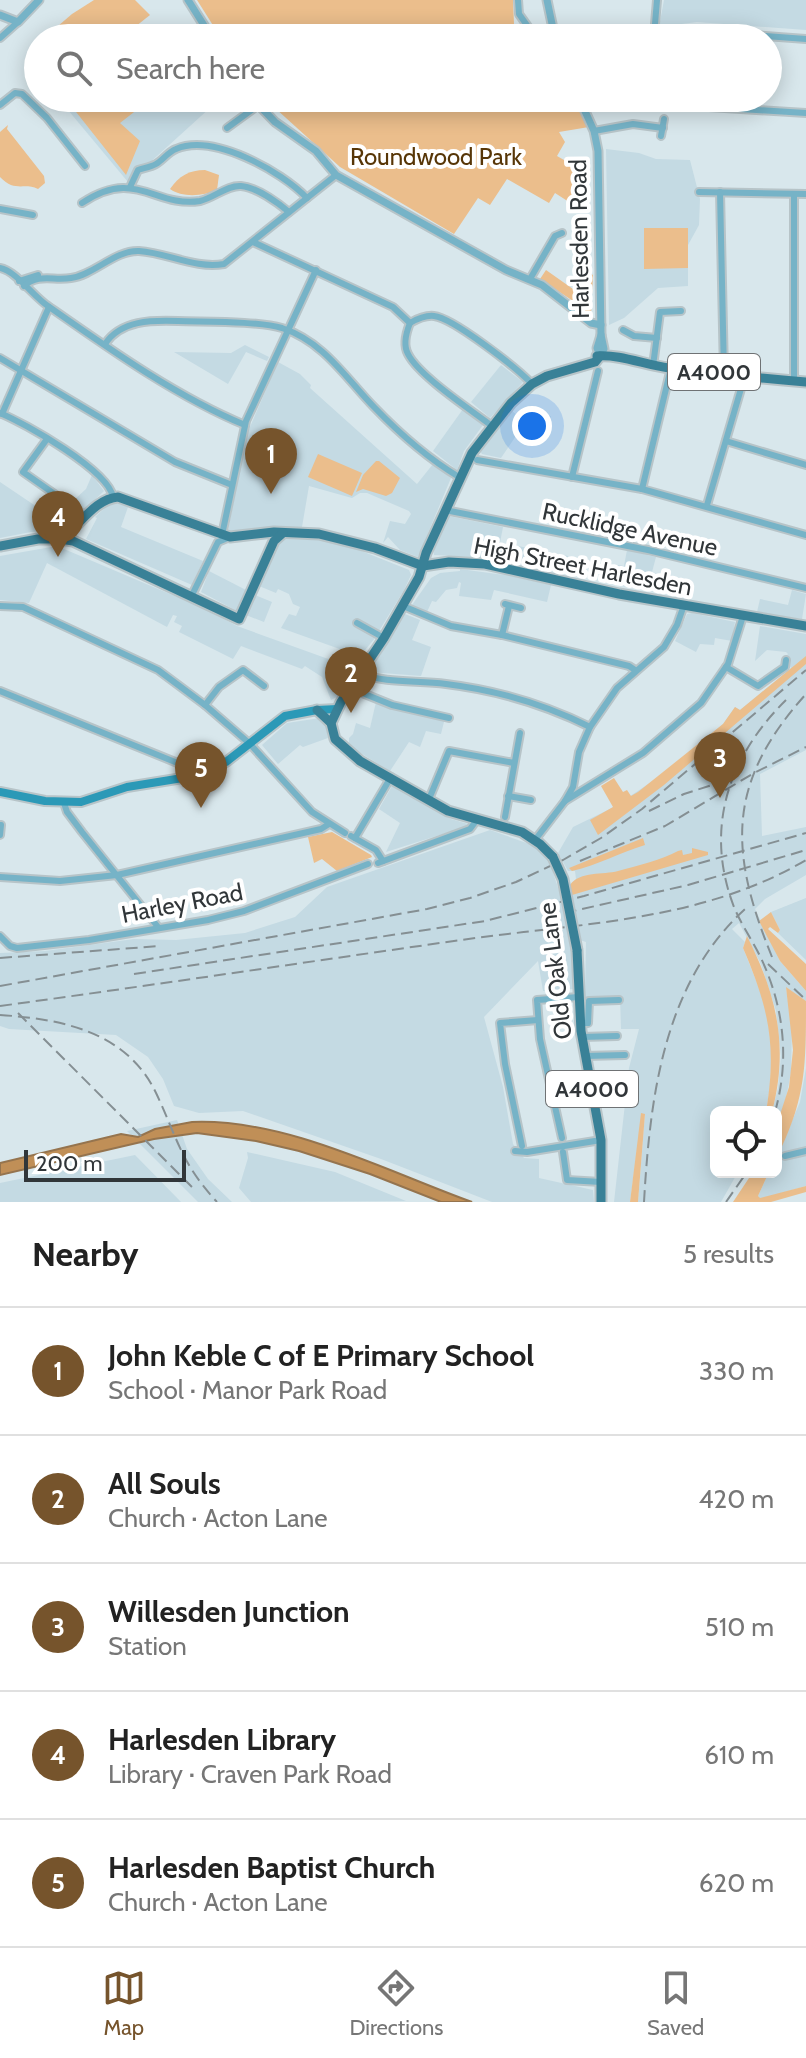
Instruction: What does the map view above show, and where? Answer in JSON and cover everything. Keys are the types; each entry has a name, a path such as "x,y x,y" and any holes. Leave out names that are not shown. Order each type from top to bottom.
{"main road":[{"name":"A4000","path":"596,362 615,356 653,366 806,382"},
{"path":"317,710 331,723 384,638 423,566 468,458 492,426 520,393 532,384 547,376 596,362"},
{"path":"72,537 86,516 113,497 226,536 319,534 375,548 423,566"},
{"path":"0,546 72,537 239,619 272,537"},
{"name":"High Street Harlesden","path":"423,566 465,562 495,566 684,605 806,626"},
{"path":"0,792 64,803 81,802 127,787 192,776 212,771 285,716 337,709"},
{"name":"A4000","path":"331,723 335,739 347,750 448,811 522,832 535,840"},
{"name":"Old Oak Lane","path":"535,840 553,857 563,879 577,950 582,1037 601,1140 601,1202"}],"street":[{"path":"0,38 39,0"},
{"path":"188,0 203,24"},
{"path":"518,0 519,14 526,24"},
{"path":"547,0 552,24"},
{"path":"655,24 657,0"},
{"path":"0,15 18,22"},
{"path":"782,37 806,39"},
{"path":"0,105 15,93 24,96"},
{"path":"41,112 85,166"},
{"path":"227,128 249,112"},
{"path":"265,112 316,151 336,175 506,270 542,285 588,320 601,322"},
{"name":"Harlesden Road","path":"585,112 594,131 600,170 601,335 604,349 596,362"},
{"path":"782,112 806,113"},
{"path":"594,131 633,124 662,132 664,119"},
{"path":"130,187 138,170 155,165 175,149 201,145 241,153 291,183 307,198"},
{"path":"22,283 36,275 74,278 126,253 138,251 203,265 224,264 336,175"},
{"path":"82,203 106,190 130,187 190,201 203,200 237,185 249,187 289,212"},
{"path":"699,192 806,194"},
{"path":"720,192 724,373"},
{"path":"794,194 794,381"},
{"path":"0,209 33,215"},
{"path":"530,279 555,236 562,233"},
{"path":"253,242 393,307 410,323"},
{"path":"0,269 12,273 49,307 105,344 204,406 245,425"},
{"path":"192,595 218,542 226,536 232,485 245,425 316,270"},
{"path":"49,307 1,414 33,428 97,472 113,497"},
{"path":"653,366 660,312 681,311"},
{"path":"410,323 434,316 454,323 532,384"},
{"path":"105,344 125,328 155,320 256,325 287,331 324,352 374,407 410,440 459,477"},
{"path":"410,323 405,344 410,358 492,426"},
{"path":"623,330 634,336 657,338"},
{"path":"0,358 175,462 232,485"},
{"path":"572,477 596,362"},
{"path":"642,489 671,368"},
{"path":"707,505 745,375"},
{"path":"47,439 23,472 86,516"},
{"path":"726,441 806,465"},
{"path":"477,460 642,489 806,535"},
{"name":"Rucklidge Avenue","path":"445,510 660,552 806,588"},
{"path":"502,635 507,605 521,608"},
{"path":"535,840 573,787 579,752 590,727 617,688 664,647 684,605"},
{"path":"0,606 23,607 152,666 205,705 249,743 305,804 329,824 376,850 380,862 470,829 476,821"},
{"path":"403,606 451,626 502,635 635,670"},
{"path":"565,801 632,761 701,703 734,652 743,616"},
{"path":"357,623 384,638"},
{"path":"726,667 758,686 785,667 786,660"},
{"path":"205,705 219,687 243,670 264,686"},
{"path":"361,671 380,680 451,684 502,696 562,714 590,727"},
{"path":"350,688 392,705 449,718"},
{"path":"0,691 180,764 192,776"},
{"path":"505,817 520,733"},
{"path":"429,799 449,751 514,763"},
{"path":"350,836 391,777"},
{"path":"508,796 531,800"},
{"path":"64,803 82,832 158,927"},
{"path":"0,877 60,881 117,875 321,829 329,824"},
{"path":"0,835 1,825"},
{"name":"Harley Road","path":"0,936 10,946 17,948 204,921 244,911 368,864"},
{"path":"562,1138 538,1020 537,1000 579,997"},
{"path":"581,1023 588,1023 589,1001 619,1000"},
{"path":"522,1146 500,1023 538,1020"},
{"path":"582,1037 617,1036"},
{"path":"585,1056 625,1055"},
{"path":"515,1151 527,1152 601,1140"},
{"path":"785,1156 806,1151"},
{"path":"563,1152 567,1180 601,1182"}],"shaded area":[{"path":"664,0 806,0 806,30 782,28 782,24 660,24"},
{"path":"70,112 205,112 146,166 137,169 128,182"},
{"path":"606,149 639,153 656,159 690,160 700,199 699,225 688,245 688,286 658,288 624,318 609,325"},
{"path":"245,345 269,357 267,361 246,352 228,384 174,352 231,353"},
{"path":"278,362 300,374 311,385 310,388 417,484 433,464 451,478 418,557 400,550 388,537 383,543 390,521 405,524 411,514 409,511 367,493 352,498 309,486 302,527 228,531 246,436"},
{"path":"501,365 523,382 490,418 471,402"},
{"path":"463,409 483,425 464,451 457,470 433,451"},
{"path":"511,410 530,426 541,414 551,416 545,440 518,433 501,458 482,454 480,451"},
{"path":"92,475 104,491 85,509 73,501 86,489"},
{"path":"0,482 49,515 59,503 77,516 61,530 0,538"},
{"path":"116,503 128,507 121,527 203,561 192,585 86,539 95,517 107,506"},
{"path":"448,516 503,527 497,558 434,555 433,548"},
{"path":"281,539 321,540 349,546 409,570 411,575 404,590 379,631 358,620 376,637 365,650 348,652 281,628 289,614 296,616 300,607 293,604 289,594 259,586"},
{"path":"503,543 568,556 564,574 498,559"},
{"path":"57,546 183,597 237,626 345,665 348,673 345,683 337,697 331,700 322,677 305,666 302,669 241,646 233,659 179,632 182,626 174,622 177,616 173,615 167,627 47,563 29,603 0,600 0,556"},
{"path":"627,550 656,557 652,572 670,579 667,594 606,583 610,564 624,566"},
{"path":"460,569 551,585 547,602 494,590 491,600 459,596 459,582 457,588 446,590 436,602 432,601 427,612 412,605 431,578"},
{"path":"209,571 246,590 237,611 201,592"},
{"path":"792,590 806,594 802,619 757,612 760,599 788,605"},
{"path":"255,595 272,602 264,622 246,615"},
{"path":"405,614 420,620 412,640 431,647 421,676 369,672"},
{"path":"687,614 735,622 732,641 715,638 714,645 700,644 696,652 675,641"},
{"path":"760,626 806,634 806,750 760,774 762,836 806,827 806,875 765,899 755,909 780,961 806,991 806,1001 786,988 792,1026 791,1072 782,1112 782,1106 774,1106 781,1056 776,1011 761,964 739,923 732,929 745,942 743,948 765,1003 772,1046 767,1106 710,1106 710,1178 735,1178 721,1202 638,1202 645,1114 642,1114 630,1202 614,1202 629,1068 639,1029 621,1029 620,996 585,998 586,942 580,940 573,901 562,904 571,950 573,989 543,991 538,961 484,1017 503,1087 513,1144 524,1158 539,1159 539,1178 593,1190 594,1202 492,1202 243,1111 199,1113 174,1106 163,1079 148,1057 116,1035 0,1026 0,953 45,951 134,939 176,940 245,933 295,917 327,887 490,830 535,846 550,863 561,897 572,895 570,885 576,879 575,871 568,871 558,853 573,827 614,807 666,772 723,724 735,707 740,710 791,668 784,659 788,654 786,652 767,650 755,661"},
{"path":"376,702 445,718 441,734 426,731 420,747 409,742 390,771 349,746 356,723 370,728"},
{"path":"320,718 325,721 328,738 303,747 300,745 278,764 262,745 287,723"},
{"path":"392,786 468,826 386,852 400,823 379,809"},
{"path":"806,898 806,960 778,933 780,930 771,912"},
{"path":"806,1068 806,1186 760,1199 758,1196 766,1178 782,1178 782,1145 800,1102"},
{"path":"177,1120 187,1149 208,1179 232,1202 198,1202 127,1131"},
{"path":"192,1122 263,1128 299,1137 472,1202 441,1202 299,1151 197,1133 154,1139 0,1175 0,1163 121,1134 138,1137 155,1129"},
{"path":"247,1152 335,1172 406,1201 251,1202 239,1188"},
{"path":"135,1155 181,1202 0,1202 0,1183"}],"green space":[{"path":"94,0 135,0 150,15 139,24 60,24"},
{"path":"197,0 513,0 514,24 212,24"},
{"path":"76,112 134,112 120,123 140,141 126,175"},
{"name":"Roundwood Park","path":"279,112 581,112 589,127 559,132 565,142 557,156 578,168 575,173 584,178 569,202 555,193 549,203 507,179 490,205 478,198 454,234 340,167"},
{"path":"8,125 7,129 44,176 45,183 38,189 10,185 0,177 0,132"},
{"path":"205,170 219,175 217,190 193,195 170,189 185,175"},
{"path":"644,228 688,228 688,268 644,269"},
{"path":"546,270 580,294 593,274 591,315 585,314 585,309 540,279"},
{"path":"318,454 362,473 352,496 308,477"},
{"path":"376,461 400,478 392,493 386,496 363,489 356,492 363,475"},
{"path":"806,656 806,664 664,785 598,835 590,820 613,807 601,786 614,778 623,792 627,790 631,796 638,792 723,724 735,707 740,710"},
{"path":"332,832 372,857 337,871 322,859 314,863 308,837"},
{"path":"643,838 645,845 582,868 572,871 569,868"},
{"path":"692,848 708,852 708,855 572,895 570,885 580,877 633,867 682,850 683,855 692,853"},
{"path":"771,912 780,930 778,933 770,927 768,929 806,964 806,991 780,961 759,921"},
{"path":"747,936 773,1001 779,1043 773,1106 767,1106 771,1067 765,1009 743,948"},
{"path":"786,987 806,1001 806,1045 799,1100 782,1146 782,1109 789,1087 793,1050"},
{"path":"641,1113 645,1114 638,1202 630,1202"},
{"path":"749,1178 766,1178 758,1196 760,1198 806,1186 806,1192 771,1202 733,1202"}],"railway":[{"path":"0,986 427,909 516,882 601,838 642,809 806,670"},
{"path":"772,957 748,884 743,851 743,819 749,788 761,758 806,694"},
{"path":"776,1106 783,1053 775,994 760,956 734,907 721,850 722,822 736,770 749,745 786,700"},
{"path":"580,861 665,826 754,773 806,747"},
{"path":"649,811 684,794 731,779"},
{"path":"134,974 485,921 806,833"},
{"path":"547,917 688,885 806,850"},
{"path":"0,1006 638,917 724,896 766,881 806,860"},
{"path":"644,1202 657,1083 679,1007 695,972 717,939 745,909"},
{"path":"0,958 160,946"},
{"path":"768,964 806,1000"},
{"path":"18,1013 193,1188"},
{"path":"0,1015 70,1025 111,1043 129,1056 145,1074 157,1095 195,1175 217,1202"},
{"path":"726,1202 743,1178"}],"place":[{"name":"John Keble C of E Primary School","path":"271,494"},
{"name":"Harlesden Library","path":"58,557"},
{"name":"All Souls","path":"351,713"},
{"name":"Willesden Junction","path":"720,798"},
{"name":"Harlesden Baptist Church","path":"201,808"}]}
